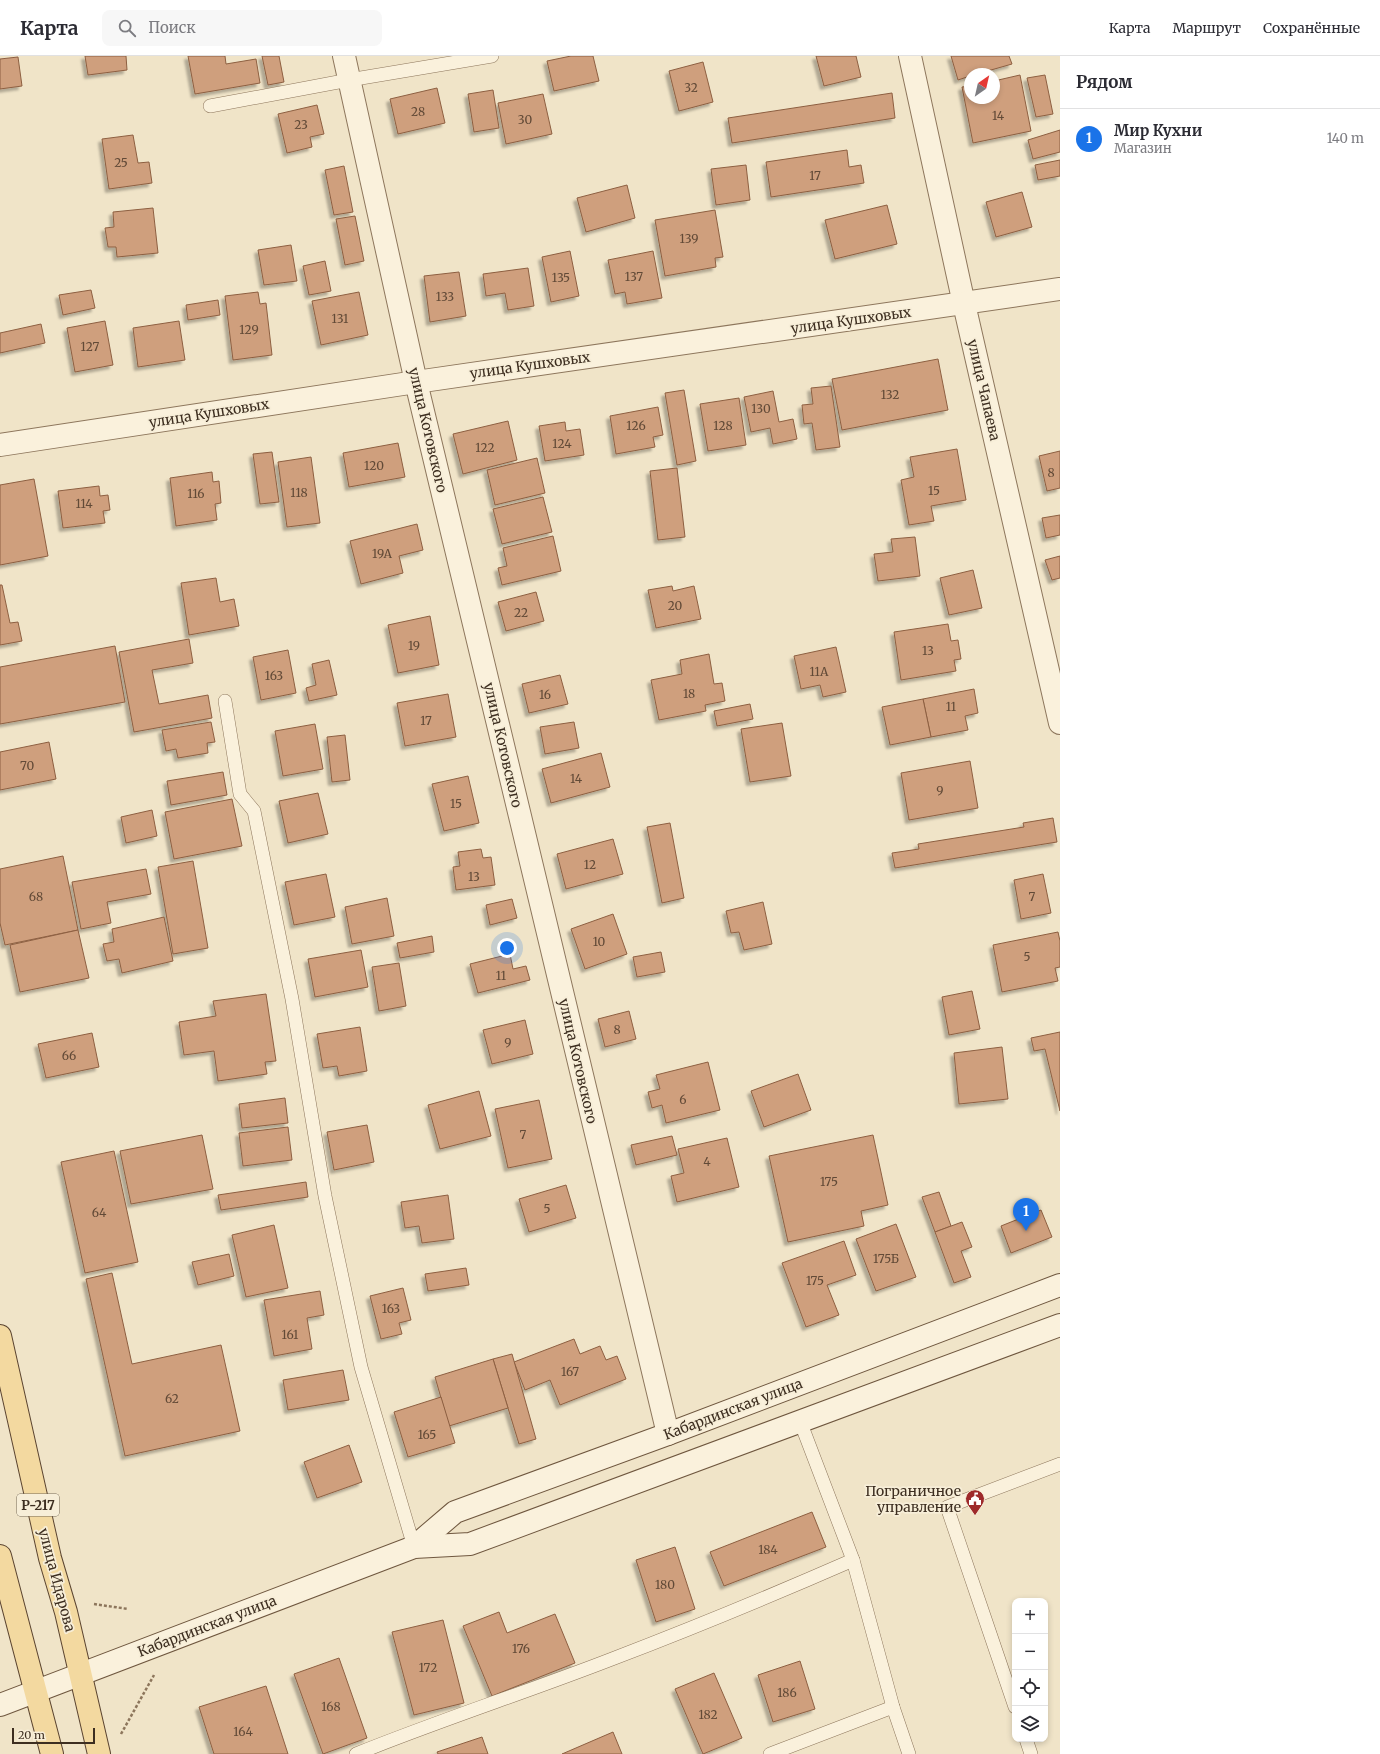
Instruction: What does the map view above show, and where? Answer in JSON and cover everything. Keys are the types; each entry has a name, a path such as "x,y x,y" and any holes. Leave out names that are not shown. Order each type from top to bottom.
{"main road":[{"name":"улица Идарова","path":"0,1336 50,1558 66,1612 99,1754"},
{"path":"0,1556 52,1754"}],"street":[{"name":"улица Котовского","path":"344,56 416,382 668,1434"},
{"name":"улица Чапаева","path":"910,56 964,304 1060,723"},
{"name":"улица Кушховых","path":"0,445 416,382 1060,290"},
{"name":"Кабардинская улица","path":"414,1547 455,1512 668,1434 1060,1285"},
{"name":"Кабардинская улица","path":"0,1705 414,1547 470,1544 1060,1325"}],"lane":[{"path":"210,106 492,56"},
{"path":"224,701 240,794 254,811 292,999 324,1196 361,1367 414,1547"},
{"path":"800,1421 853,1560 893,1707 909,1754"},
{"path":"1015,1706 947,1507 1060,1464"},
{"path":"356,1754 406,1734 610,1660 727,1614 853,1560"},
{"path":"770,1754 893,1707"},
{"path":"1027,1742 1031,1754"}],"path":[{"path":"94,1604 128,1609"},
{"path":"120,1735 154,1675"}],"building":[{"path":"85,56 126,56 127,70 88,75"},
{"path":"188,56 225,56 226,64 256,59 260,83 195,94"},
{"path":"262,56 279,56 284,82 268,85"},
{"path":"571,56 593,56 599,81 554,91 547,61"},
{"path":"816,56 856,56 861,77 824,86"},
{"path":"951,56 1009,56 1012,64 998,68 964,68 964,78 958,80"},
{"path":"18,57 22,86 0,89 0,59"},
{"path":"703,62 713,102 679,111 669,71"},
{"path":"1020,75 1031,131 973,143 965,104 1000,104 1000,80"},
{"path":"1045,75 1053,114 1036,117 1027,78"},
{"path":"962,87 964,87 964,97"},
{"path":"437,88 445,123 398,134 390,99"},
{"path":"493,90 499,128 474,132 468,94"},
{"path":"892,93 895,118 732,143 728,118"},
{"path":"543,94 552,134 506,144 498,103"},
{"path":"317,105 324,134 310,137 312,147 287,153 278,114"},
{"path":"1060,130 1060,152 1033,159 1028,140"},
{"path":"133,135 138,163 149,162 152,183 109,189 102,139"},
{"path":"847,150 849,167 861,165 864,183 771,197 766,162"},
{"path":"1060,160 1060,176 1038,180 1035,165"},
{"path":"746,165 750,200 716,205 711,169"},
{"path":"344,166 353,212 334,215 325,170"},
{"path":"627,185 635,218 586,232 577,198"},
{"path":"1022,192 1032,227 996,237 986,202"},
{"path":"887,205 897,244 835,259 825,220"},
{"path":"153,208 158,253 117,257 116,247 108,247 105,228 114,227 113,212"},
{"path":"715,210 723,257 715,258 716,267 665,276 655,220"},
{"path":"355,216 364,261 345,265 336,219"},
{"path":"291,245 297,281 264,285 258,250"},
{"path":"570,251 579,296 551,302 542,257"},
{"path":"653,251 662,298 627,304 625,292 615,294 608,260"},
{"path":"325,261 331,291 309,295 303,266"},
{"path":"528,268 534,306 508,310 505,293 486,296 483,274"},
{"path":"459,272 466,316 430,322 424,276"},
{"path":"91,290 95,308 63,315 59,295"},
{"path":"258,292 260,304 266,303 272,355 233,360 225,296"},
{"path":"359,292 368,335 321,345 312,301"},
{"path":"218,300 220,315 188,320 186,305"},
{"path":"105,321 113,365 75,372 67,328"},
{"path":"179,321 185,360 138,367 133,328"},
{"path":"41,324 45,343 0,353 0,333"},
{"path":"938,359 948,410 842,430 832,379"},
{"path":"831,386 840,447 816,450 812,423 804,424 802,405 813,404 811,388"},
{"path":"684,390 696,461 677,465 665,393"},
{"path":"773,391 779,422 793,419 797,439 773,444 770,428 751,432 744,397"},
{"path":"739,398 746,445 708,451 700,404"},
{"path":"658,407 663,435 653,437 655,447 616,454 610,416"},
{"path":"508,421 517,460 463,474 453,434"},
{"path":"565,422 566,431 580,429 584,455 545,461 539,426"},
{"path":"398,443 405,477 349,487 343,453"},
{"path":"957,449 966,500 931,506 934,521 909,525 901,480 914,477 910,457"},
{"path":"1060,451 1060,488 1047,491 1039,456"},
{"path":"272,452 279,502 260,504 253,454"},
{"path":"311,457 320,523 287,527 278,462"},
{"path":"537,458 545,493 495,505 487,470"},
{"path":"677,468 685,537 658,540 650,471"},
{"path":"212,472 213,482 219,481 221,503 215,504 217,520 176,526 170,478"},
{"path":"34,479 48,556 0,565 0,485"},
{"path":"99,486 100,496 108,495 110,510 103,511 105,523 63,528 58,491"},
{"path":"543,497 552,532 502,544 493,509"},
{"path":"1060,515 1060,535 1046,538 1042,518"},
{"path":"417,524 423,550 399,556 403,573 361,584 350,541"},
{"path":"553,536 561,571 502,585 498,568 507,566 503,548"},
{"path":"915,537 920,576 878,581 874,554 893,552 891,539"},
{"path":"1060,556 1060,578 1052,580 1045,560"},
{"path":"973,570 982,608 949,615 940,578"},
{"path":"216,578 220,602 234,599 239,626 189,635 181,583"},
{"path":"0,585 2,585 10,623 18,622 22,641 0,645"},
{"path":"672,586 673,591 694,586 701,619 656,628 648,590"},
{"path":"536,592 544,621 506,631 498,602"},
{"path":"430,616 439,665 398,673 388,625"},
{"path":"948,624 951,641 958,640 961,659 954,660 956,671 901,680 894,632"},
{"path":"189,639 193,663 152,670 159,704 208,695 212,718 134,732 119,652"},
{"path":"115,646 125,702 0,724 0,667"},
{"path":"836,647 846,692 823,697 820,685 801,689 794,656"},
{"path":"288,650 296,693 261,700 253,657"},
{"path":"709,654 714,684 722,683 725,701 705,705 706,711 659,720 651,680 682,674 680,660"},
{"path":"329,660 337,695 309,701 306,688 316,685 312,664"},
{"path":"560,675 568,704 529,713 522,684"},
{"path":"974,689 978,713 965,716 968,730 931,737 923,699"},
{"path":"448,694 456,737 405,746 397,703"},
{"path":"923,699 931,737 890,745 882,707"},
{"path":"750,704 753,719 717,726 714,711"},
{"path":"211,722 215,742 207,743 208,753 178,758 176,749 166,751 162,730"},
{"path":"574,722 579,748 545,754 540,727"},
{"path":"782,723 791,776 750,782 741,729"},
{"path":"315,724 323,769 283,776 275,731"},
{"path":"345,735 350,780 332,782 327,737"},
{"path":"49,742 56,779 0,790 0,752"},
{"path":"601,753 610,787 551,803 542,769"},
{"path":"970,761 978,808 909,820 901,773"},
{"path":"223,772 227,795 171,805 167,781"},
{"path":"468,776 479,823 444,831 432,784"},
{"path":"318,793 328,834 288,843 279,801"},
{"path":"232,799 242,846 174,859 165,812"},
{"path":"152,810 157,836 126,843 121,817"},
{"path":"1053,818 1057,842 895,868 892,853 919,849 918,844 1024,827 1023,823"},
{"path":"670,823 684,898 662,903 647,827"},
{"path":"613,839 623,874 566,889 557,854"},
{"path":"481,849 483,858 491,857 495,885 456,890 453,867 460,866 458,852"},
{"path":"63,856 78,930 5,945 0,923 0,869"},
{"path":"193,861 208,948 173,954 158,867"},
{"path":"146,869 151,894 107,902 111,923 81,929 72,882"},
{"path":"326,874 335,917 294,925 285,882"},
{"path":"1043,874 1051,913 1021,919 1014,880"},
{"path":"387,898 394,936 352,944 345,907"},
{"path":"512,899 517,918 490,925 486,905"},
{"path":"763,902 772,944 744,950 739,932 731,933 726,911"},
{"path":"613,914 627,954 585,969 571,929"},
{"path":"164,917 173,961 122,973 119,959 107,961 103,944 114,942 112,929"},
{"path":"78,930 89,978 20,992 10,945"},
{"path":"1058,932 1060,941 1060,967 1055,968 1058,981 1002,992 993,945"},
{"path":"432,936 434,952 400,958 397,943"},
{"path":"361,950 368,987 315,997 308,959"},
{"path":"661,952 665,972 637,977 633,957"},
{"path":"510,954 513,969 526,966 530,980 478,993 470,964"},
{"path":"399,963 406,1006 379,1011 372,967"},
{"path":"972,991 980,1029 949,1035 942,997"},
{"path":"266,994 276,1061 265,1062 267,1074 218,1081 214,1051 184,1055 179,1022 216,1016 213,1001"},
{"path":"629,1011 636,1039 605,1047 598,1019"},
{"path":"525,1020 533,1054 492,1064 483,1030"},
{"path":"360,1027 367,1071 339,1076 337,1066 323,1068 317,1034"},
{"path":"1060,1032 1060,1111 1045,1049 1034,1051 1031,1038"},
{"path":"92,1033 99,1067 46,1078 38,1044"},
{"path":"1002,1047 1008,1099 959,1104 954,1053"},
{"path":"708,1062 720,1110 666,1123 662,1105 652,1108 648,1092 660,1089 656,1075"},
{"path":"798,1074 811,1110 764,1127 751,1091"},
{"path":"479,1091 491,1136 440,1149 428,1105"},
{"path":"285,1098 288,1123 242,1128 239,1104"},
{"path":"539,1100 552,1159 508,1168 495,1109"},
{"path":"367,1125 374,1162 334,1170 327,1132"},
{"path":"288,1127 292,1160 243,1166 239,1133"},
{"path":"202,1135 213,1189 131,1204 120,1151"},
{"path":"873,1135 888,1205 861,1211 864,1226 788,1242 769,1156"},
{"path":"672,1136 677,1155 636,1165 631,1145"},
{"path":"727,1138 739,1187 677,1202 671,1176 684,1173 678,1149"},
{"path":"114,1151 138,1262 85,1273 61,1162"},
{"path":"306,1182 308,1197 221,1210 218,1195"},
{"path":"566,1185 576,1218 529,1232 519,1199"},
{"path":"939,1192 951,1226 935,1232 922,1197"},
{"path":"448,1195 454,1239 422,1243 419,1226 405,1228 401,1202"},
{"path":"1041,1210 1052,1237 1011,1253 1001,1226"},
{"path":"962,1222 972,1247 961,1251 971,1277 954,1283 935,1232"},
{"path":"896,1224 916,1277 876,1291 856,1239"},
{"path":"274,1225 288,1288 246,1297 232,1235"},
{"path":"844,1241 856,1275 827,1285 839,1315 806,1327 782,1263"},
{"path":"229,1254 234,1276 198,1285 192,1262"},
{"path":"466,1268 469,1285 428,1291 425,1274"},
{"path":"112,1273 132,1364 221,1345 240,1431 125,1456 86,1279"},
{"path":"403,1288 411,1320 399,1323 402,1334 381,1339 370,1296"},
{"path":"320,1291 324,1315 307,1318 312,1349 274,1356 264,1300"},
{"path":"574,1339 580,1354 600,1346 606,1360 617,1356 626,1379 560,1405 550,1380 525,1390 514,1362"},
{"path":"512,1354 536,1439 519,1444 493,1359"},
{"path":"493,1359 508,1408 449,1426 435,1377"},
{"path":"343,1370 349,1400 288,1410 283,1380"},
{"path":"441,1397 455,1443 408,1457 394,1412"},
{"path":"349,1445 362,1482 317,1498 304,1462"},
{"path":"812,1512 826,1547 724,1586 710,1552"},
{"path":"675,1547 695,1609 656,1622 636,1560"},
{"path":"499,1612 507,1633 555,1614 575,1663 492,1696 463,1626"},
{"path":"443,1620 464,1703 414,1715 392,1632"},
{"path":"339,1658 367,1738 323,1754 294,1674"},
{"path":"800,1661 815,1709 773,1722 758,1675"},
{"path":"714,1673 742,1738 703,1754 675,1689"},
{"path":"266,1686 288,1754 214,1754 199,1707"},
{"path":"613,1732 622,1754 562,1754"},
{"path":"482,1737 488,1754 438,1754 437,1752"}],"place":[{"name":"Мир Кухни","path":"1026,1231"},
{"name":"Пограничное управление","path":"975,1516"}]}
